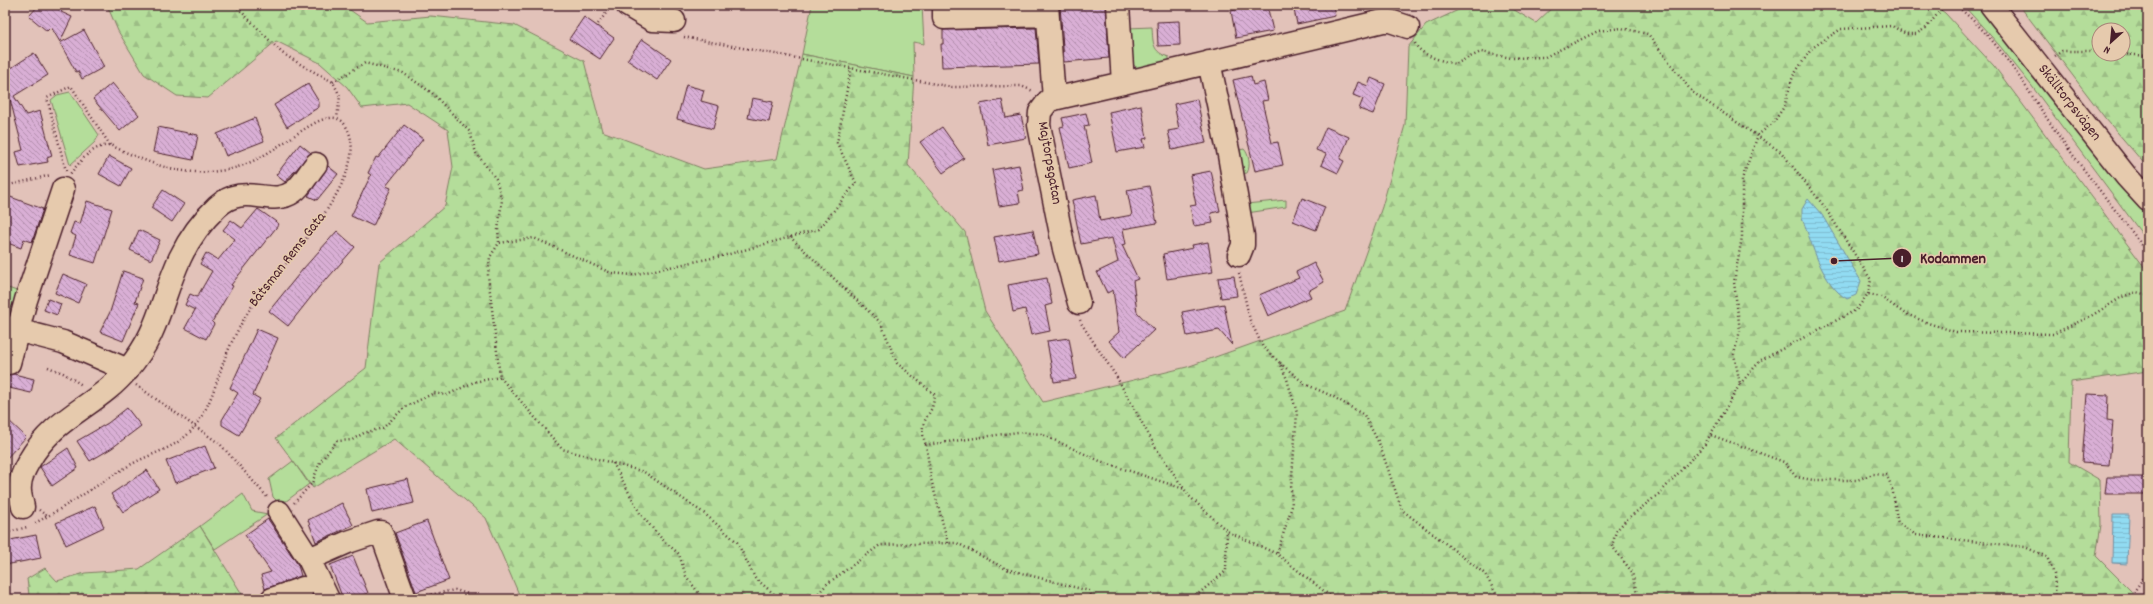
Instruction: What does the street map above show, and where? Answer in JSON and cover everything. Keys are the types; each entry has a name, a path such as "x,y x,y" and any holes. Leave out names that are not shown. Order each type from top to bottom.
{"street":[{"path":"944,5 944,18 1047,10 1049,102"},
{"path":"1118,5 1123,83"},
{"name":"Skälltorpsvägen","path":"1991,5 2126,176 2148,200"},
{"path":"619,6 652,20 674,21"},
{"name":"Majtorpsgatan","path":"1078,303 1064,248 1054,189 1039,121 1040,112 1049,102 1383,21 1390,21 1408,27"},
{"path":"1209,62 1230,155 1243,236 1243,246 1239,255"},
{"path":"23,507 20,486 24,470 32,456 43,440 56,427 108,390 126,372 142,352 151,336 180,258 194,233 207,216 226,200 240,194 280,198 294,192 316,164"},
{"path":"9,363 11,328 66,178"},
{"path":"11,328 63,342 126,372"},
{"path":"279,512 309,559 328,599"},
{"path":"309,559 348,542 381,532 411,598"},
{"path":"272,599 302,588"}],"path":[{"path":"66,178 47,98 70,86 110,145 163,168 180,172 222,170 246,165 313,124 332,117 337,118 340,96 333,82 282,53 235,5"},
{"path":"1740,384 1734,354 1740,331 1734,282 1742,237 1742,179 1758,135 1773,123 1784,107 1793,76 1812,48 1841,29 1892,26 1906,34 1916,34 1926,28 1945,5"},
{"path":"1955,5 1967,14 1987,35 2009,62 2058,134 2148,253"},
{"path":"598,24 619,6"},
{"path":"674,21 681,36 952,87 1021,86 1034,91 1049,102"},
{"path":"1408,27 1416,48 1438,59 1455,64 1481,52 1511,58 1545,57 1598,31 1621,28 1648,34 1692,92 1758,135 1781,152 1824,206 1871,280 1868,294 1856,310 1761,360 1740,384 1711,435 1684,468 1660,493 1626,520 1616,531 1612,546 1632,572 1638,599"},
{"path":"2040,67 2062,51 2091,51"},
{"path":"2131,55 2148,56"},
{"path":"333,82 365,64 403,73 432,93 470,132 476,153 496,179 502,200 498,230 499,243 490,257 488,276 500,377 562,449 644,472 705,514 737,542 755,578 780,599"},
{"path":"499,243 534,238 611,274 632,275 726,255 819,229 856,183 836,143 851,68"},
{"name":"Båtsman Rems Gata","path":"6,533 28,526 54,512 132,464 175,444 196,426 209,404 225,359 248,312 268,283 314,230 343,180 349,162 350,137 346,125 337,118"},
{"path":"5,186 66,178 94,148 110,145"},
{"path":"790,238 881,323 897,363 934,394 935,405 924,421 922,434 926,446 931,480 948,543"},
{"path":"1239,255 1239,273 1250,320 1263,347 1305,384 1332,396 1364,415 1379,443 1402,510 1485,574 1499,599"},
{"path":"1868,294 1881,297 1910,316 1956,332 2053,334 2091,316 2122,297 2136,292 2148,295"},
{"path":"1078,303 1080,323 1116,376 1156,448 1184,490 1227,531 1277,554 1334,599"},
{"path":"1277,554 1292,506 1291,489 1297,413 1287,379 1280,363"},
{"path":"48,367 72,378 95,398"},
{"path":"126,372 140,389 196,426 220,444 243,467 279,512 298,501 303,495 312,483 320,462 337,441 352,440 364,433 383,428 405,407 434,393 447,395 474,382 500,377"},
{"path":"926,446 1018,432 1041,434 1100,461 1184,490"},
{"path":"1711,435 1784,462 1796,477 1813,480 1857,480 1873,474 1886,475 1893,484 1893,504 1898,523 1916,535 2025,547 2047,557 2054,574 2056,599"},
{"path":"613,463 641,515 662,539 679,554 686,576 704,599"},
{"path":"1184,599 1198,594 1226,571 1227,531"},
{"path":"813,599 827,584 880,545 957,542 1006,569 1089,591 1093,599"},
{"path":"2129,599 2144,577 2148,576"},
{"path":"411,598 455,590 484,599"}],"green space":[{"path":"107,5 343,5 367,22 431,16 514,25 584,61 602,131 704,169 777,159 802,54 914,77 908,165 965,232 985,311 1043,402 1187,367 1345,311 1382,207 1405,125 1408,47 1426,25 1469,5 1506,5 1536,23 1555,5 1934,5 1945,13 1994,66 2148,272 2148,371 2071,382 2069,462 2100,480 2101,525 2096,556 2132,592 2132,599 521,599 486,518 394,439 313,488 276,438 366,368 379,263 445,206 453,167 448,130 407,103 362,108 347,87 320,63 276,41 208,98 177,96 144,74 118,31","holes":["1802,218 1847,299 1826,276"]},
{"path":"812,5 922,5 924,44 913,42 914,77 802,54"},
{"path":"1963,5 1977,5 2126,192 2148,216 2148,242 2031,85 1999,45"},
{"path":"2019,5 2148,5 2148,168 2105,118"},
{"path":"1152,27 1154,46 1156,50 1169,57 1169,64 1141,71 1130,62 1128,28"},
{"path":"70,92 99,135 95,142 70,165 51,100 57,95"},
{"path":"1244,149 1248,157 1249,167 1247,173 1241,174 1236,151"},
{"path":"1286,200 1286,207 1247,213 1246,204"},
{"path":"5,287 17,291 9,315 5,314"},
{"path":"293,461 309,484 281,505 273,497 269,479"},
{"path":"243,494 252,511 268,514 215,549 200,526"},
{"path":"200,526 245,599 24,599 29,595 27,579 45,568 57,581 85,573 139,569"}],"water":[{"path":"1808,199 1822,215 1861,281 1856,295 1847,299 1838,292 1824,273 1814,251 1802,218 1802,209"},
{"path":"2113,515 2129,515 2127,564 2112,563"}],"building":[{"path":"39,5 67,5 61,12 72,17 60,42 51,27 47,31 29,16"},
{"path":"1060,5 1106,5 1109,58 1064,62"},
{"path":"1258,5 1267,5 1273,31 1236,38 1231,11"},
{"path":"1293,5 1333,5 1335,16 1297,24"},
{"path":"584,17 614,38 600,59 569,39"},
{"path":"1179,21 1180,45 1158,46 1157,22"},
{"path":"1036,28 1039,64 942,67 941,44 943,44 943,30"},
{"path":"84,30 104,67 82,79 78,71 76,72 60,43"},
{"path":"642,39 671,59 657,80 627,60"},
{"path":"34,53 48,75 14,96 26,115 40,111 52,156 47,158 48,162 20,167 16,152 23,150 10,99 5,93 5,72"},
{"path":"1251,76 1253,85 1264,82 1268,100 1262,101 1272,143 1278,142 1283,165 1255,171 1233,80"},
{"path":"1371,78 1385,84 1373,114 1359,109 1363,99 1353,95 1358,82 1368,86"},
{"path":"112,83 139,115 120,131 93,99"},
{"path":"308,84 319,102 319,107 287,127 274,105"},
{"path":"686,85 704,90 701,101 719,106 713,129 677,119"},
{"path":"752,98 773,102 769,122 748,118"},
{"path":"1197,99 1206,143 1172,150 1168,131 1179,129 1174,104"},
{"path":"1002,100 1006,118 1021,115 1026,138 988,145 980,104"},
{"path":"1141,105 1147,138 1143,139 1145,147 1117,152 1109,112"},
{"path":"1086,113 1089,125 1084,126 1092,163 1069,168 1060,127 1064,126 1062,118"},
{"path":"255,118 264,141 226,156 217,134"},
{"path":"404,125 423,139 386,186 391,188 373,226 351,216 371,175 368,173 376,157 378,158"},
{"path":"158,127 198,135 193,160 153,152"},
{"path":"942,127 964,158 943,173 920,142"},
{"path":"1326,127 1349,137 1340,159 1344,161 1338,173 1321,165 1326,154 1316,150"},
{"path":"300,144 311,153 285,182 276,175"},
{"path":"109,156 131,168 121,186 99,174"},
{"path":"1019,165 1024,190 1018,191 1020,203 999,206 992,170"},
{"path":"328,166 338,174 317,200 308,196"},
{"path":"1211,171 1220,211 1211,213 1213,223 1194,226 1190,206 1196,205 1190,175"},
{"path":"1149,186 1157,223 1123,229 1126,244 1122,245 1138,279 1133,281 1137,312 1154,330 1124,358 1109,341 1119,332 1113,290 1107,293 1097,272 1118,262 1112,238 1081,244 1072,200 1096,195 1100,221 1132,215 1127,190"},
{"path":"163,190 184,204 172,222 151,208"},
{"path":"5,195 43,209 32,242 24,239 21,248 5,242"},
{"path":"1302,198 1325,207 1316,230 1293,221"},
{"path":"87,201 112,209 95,263 70,255 76,236 70,233 74,222 80,224"},
{"path":"258,209 279,224 231,285 233,286 212,322 214,324 206,339 185,328 195,310 185,305 190,294 197,297 212,271 200,264 206,253 218,260 235,239 223,230 231,220 242,228"},
{"path":"139,230 160,240 151,260 130,250"},
{"path":"1033,230 1038,254 999,261 994,237"},
{"path":"337,231 355,247 327,279 326,278 288,326 269,311 303,269"},
{"path":"1208,242 1213,272 1167,279 1163,254 1193,248 1192,245"},
{"path":"1314,263 1324,282 1308,291 1311,297 1268,316 1259,295 1299,278 1296,272"},
{"path":"123,271 143,278 135,302 139,303 123,341 100,332 110,312"},
{"path":"63,274 86,284 78,303 55,293"},
{"path":"1234,276 1237,296 1221,298 1218,278"},
{"path":"1047,278 1052,304 1045,306 1050,331 1031,335 1025,309 1013,312 1008,285"},
{"path":"48,299 61,304 57,315 44,310"},
{"path":"1224,304 1232,345 1219,330 1187,336 1182,312"},
{"path":"257,329 278,338 253,395 260,399 239,435 222,425 222,420 238,393 230,388"},
{"path":"1069,338 1076,379 1054,382 1047,341"},
{"path":"14,374 34,379 31,393 5,387 5,375"},
{"path":"2087,394 2108,395 2107,420 2113,421 2109,465 2082,463"},
{"path":"127,408 141,426 112,448 90,461 77,441 108,423"},
{"path":"5,417 26,437 5,460"},
{"path":"205,446 214,468 175,483 166,461"},
{"path":"68,448 78,468 52,486 40,467"},
{"path":"147,470 159,489 123,512 111,494"},
{"path":"2107,477 2147,477 2147,494 2105,494"},
{"path":"408,479 414,503 372,513 367,489"},
{"path":"342,503 353,525 316,542 308,520"},
{"path":"95,506 104,527 66,545 56,523"},
{"path":"268,519 298,565 301,576 265,589 261,575 271,572 245,535"},
{"path":"427,521 449,580 416,592 395,533"},
{"path":"36,535 41,558 5,565 5,541"},
{"path":"353,556 368,593 352,599 343,599 330,565"}],"place":[{"name":"Kodammen","path":"1834,261"}]}
